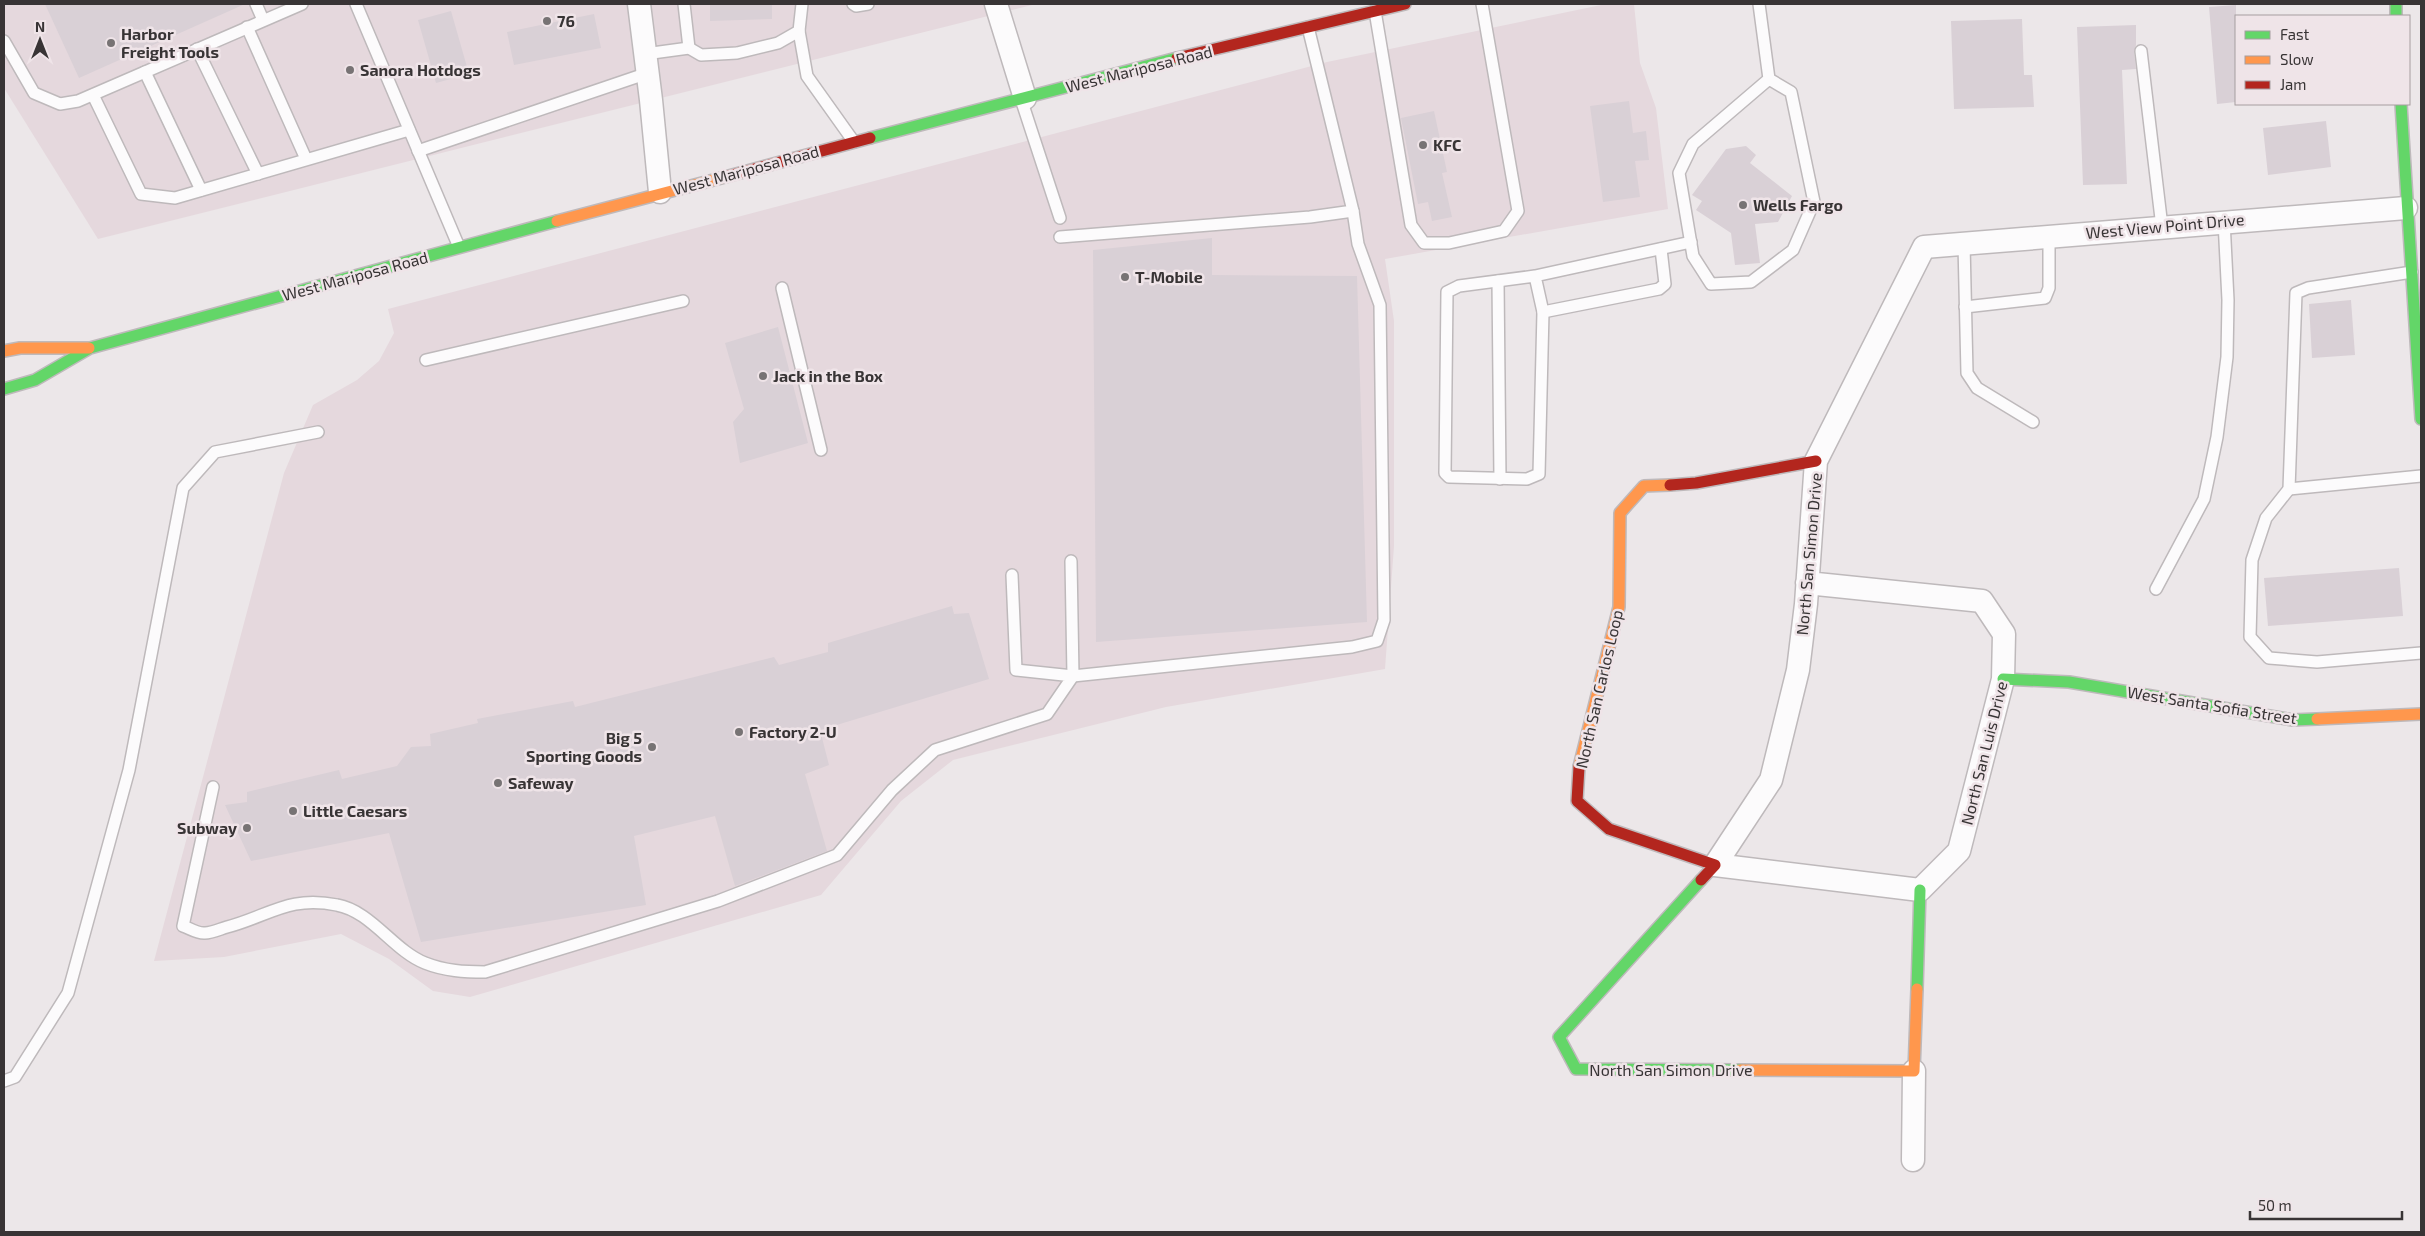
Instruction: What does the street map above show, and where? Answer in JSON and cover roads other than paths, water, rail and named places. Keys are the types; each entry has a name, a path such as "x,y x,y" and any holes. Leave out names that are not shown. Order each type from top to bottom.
{"street":[{"path":"639,4 660,192"},
{"path":"996,4 1023,98"},
{"name":"West Mariposa Road","path":"4,390 35,380 90,348 660,192 1023,98 1405,4"},
{"path":"2401,105 2406,208 2416,272 2421,419"},
{"name":"West View Point Drive","path":"1924,247 2406,208"},
{"name":"North San Simon Drive","path":"1914,1071 1576,1069 1559,1037 1715,866 1771,780 1798,670 1807,583 1816,461 1924,247"},
{"name":"West Mariposa Road","path":"4,351 20,348 90,348"},
{"name":"North San Carlos Loop","path":"1715,866 1609,829 1577,801 1580,758 1619,607 1620,514 1644,486 1696,483 1816,461"},
{"name":"North San Luis Drive","path":"1807,583 1982,600 2004,634 2003,678 1959,851 1920,890"},
{"name":"West Santa Sofia Street","path":"2003,678 2070,682 2292,720 2421,714"},
{"path":"1715,866 1920,890 1912,1160"}],"lane":[{"path":"256,4 263,20"},
{"path":"4,41 34,92 60,104 78,101 302,4"},
{"path":"356,4 459,247"},
{"path":"684,4 689,48"},
{"path":"802,4 799,31 807,76 854,142"},
{"path":"853,4 856,6 868,4"},
{"path":"1375,10 1411,225 1424,243 1449,243 1504,231 1518,211 1482,4"},
{"path":"1759,4 1770,79 1791,92 1814,202 1793,250 1751,282 1711,284 1693,256 1679,173 1693,144 1727,113 1770,79"},
{"path":"247,27 306,159"},
{"path":"1012,575 1016,670 1073,676 1352,648 1377,641 1384,620 1380,304 1358,244 1353,211 1308,27"},
{"path":"418,151 689,48 701,55 738,53 778,43 799,31"},
{"path":"197,49 258,174"},
{"path":"2141,51 2162,227"},
{"path":"145,72 201,190"},
{"path":"93,94 141,194 175,198 409,130"},
{"path":"1023,98 1060,218"},
{"path":"1060,237 1310,217 1353,211"},
{"path":"2156,589 2204,499 2217,437 2227,357 2228,300 2224,222"},
{"path":"1965,307 2045,298 2049,288 2049,236"},
{"path":"1535,276 1543,312 1540,474 1527,479 1449,477 1445,473 1446,292 1459,286 1535,276 1691,242"},
{"path":"1964,244 1967,373 1977,388 2033,422"},
{"path":"1543,312 1659,289 1666,284 1661,249"},
{"path":"2416,272 2308,288 2296,293 2289,489 2266,518 2252,560 2250,637 2269,658 2317,662 2421,653"},
{"path":"1498,281 1500,479"},
{"path":"782,288 821,450"},
{"path":"426,360 683,302"},
{"path":"4,1081 15,1078 68,993 129,770 183,488 215,452 318,432"},
{"path":"2289,489 2421,476"},
{"path":"213,786 183,926 204,934 248,922 272,909 301,902 338,905 367,920 395,944 424,963 455,972 485,972 718,901 836,855 892,790 935,750 1046,714 1073,676 1071,561"}],"place":[{"name":"76","path":"547,21"},
{"name":"Harbor Freight Tools","path":"111,43"},
{"name":"Sanora Hotdogs","path":"350,70"},
{"name":"KFC","path":"1423,145"},
{"name":"Wells Fargo","path":"1743,205"},
{"name":"T-Mobile","path":"1125,277"},
{"name":"Jack in the Box","path":"763,376"},
{"name":"Factory 2-U","path":"739,732"},
{"name":"Big 5 Sporting Goods","path":"652,747"},
{"name":"Safeway","path":"498,783"},
{"name":"Little Caesars","path":"293,811"},
{"name":"Subway","path":"247,828"}]}
